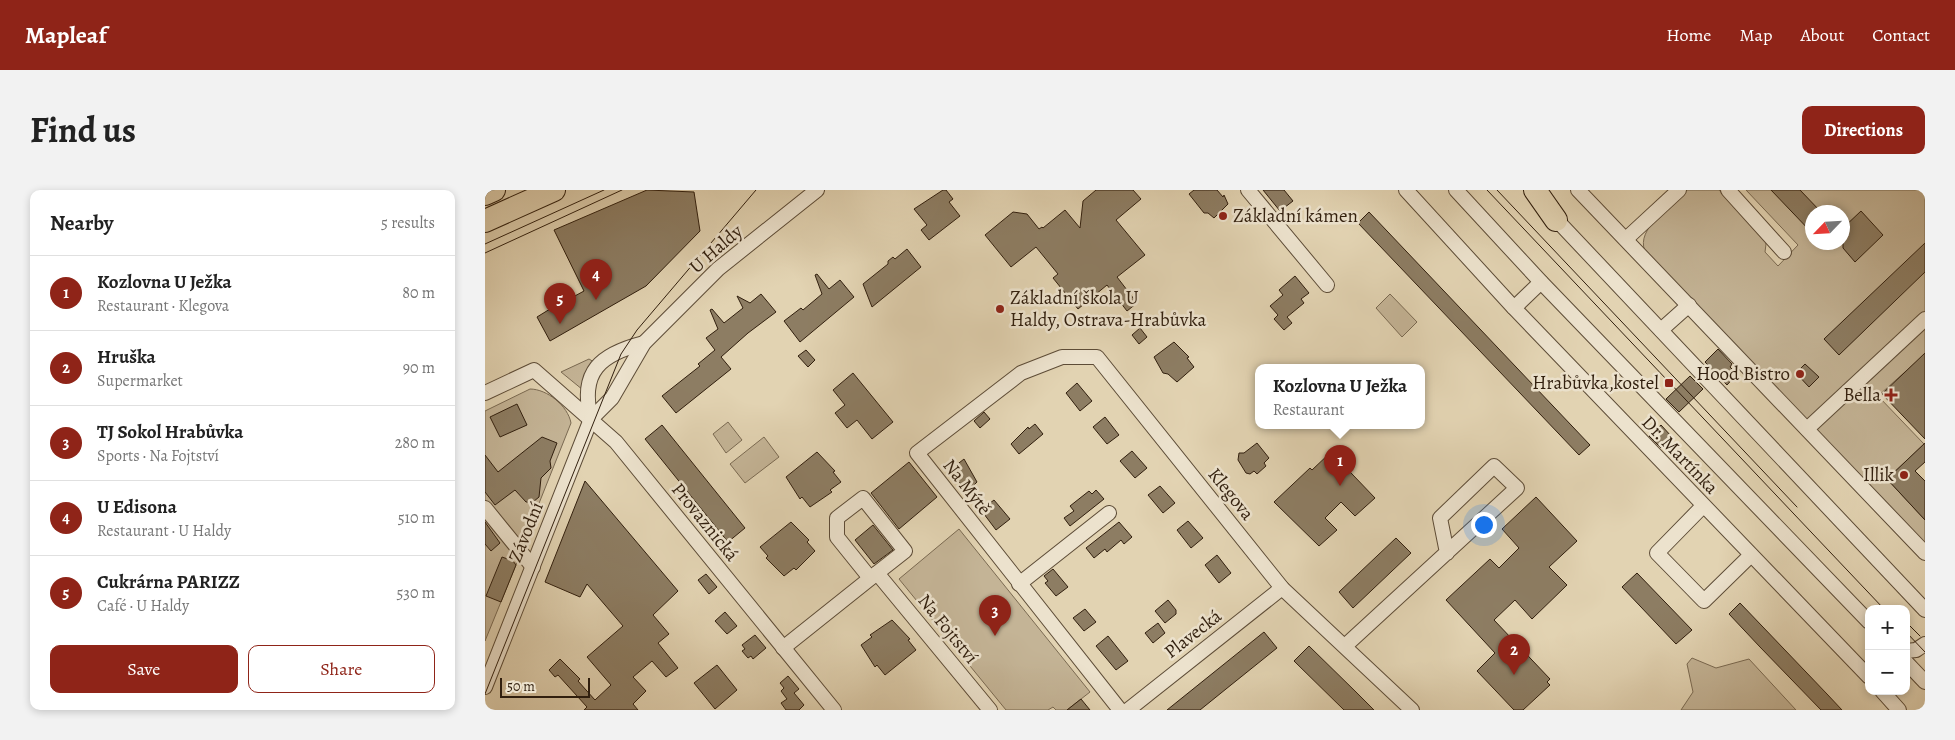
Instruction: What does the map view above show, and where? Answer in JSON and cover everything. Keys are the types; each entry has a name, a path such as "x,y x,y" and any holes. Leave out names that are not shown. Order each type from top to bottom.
{"highway":[{"path":"485,194 494,190"},
{"path":"485,221 554,190"},
{"path":"1535,190 1556,220"}],"street":[{"name":"U Haldy","path":"591,419 612,398 644,343 718,269 817,190"},
{"path":"1248,190 1327,285"},
{"name":"Dr. Martínka","path":"1406,190 1514,308 1865,673"},
{"name":"Dr. Martínka","path":"1456,190 1541,282 1865,618"},
{"path":"1528,190 1924,610"},
{"path":"1578,190 1626,238 1925,553"},
{"path":"1626,238 1679,190"},
{"path":"1728,190 1784,252"},
{"path":"1514,308 1541,282"},
{"path":"1661,330 1689,305"},
{"path":"1807,429 1925,319"},
{"name":"U Haldy","path":"591,419 587,396 598,365 616,351 644,343"},
{"name":"Na Mýtě","path":"1097,357 1062,357 1021,373 917,453 1120,710"},
{"name":"Klegova","path":"1097,357 1282,588 1412,710"},
{"name":"Provaznická","path":"485,393 534,370 591,419 616,442 834,710"},
{"name":"Závodní","path":"485,687 591,419"},
{"path":"1345,646 1447,553 1517,488 1494,466 1440,518 1447,553"},
{"name":"Na Fojtství","path":"874,576 905,551 863,498 837,518 837,537 874,576 989,710"},
{"path":"1703,506 1657,553 1704,600 1751,555"},
{"path":"485,508 533,567"},
{"path":"1019,584 1109,513"},
{"path":"783,648 874,576"},
{"name":"Plavecká","path":"1128,710 1282,588"},
{"path":"1910,651 1916,650 1925,644"},
{"path":"1910,666 1925,682"},
{"path":"1886,695 1899,710"}],"shaded area":[{"path":"1687,190 1719,190 1764,238 1766,244 1765,252 1778,266 1798,245 1746,190 1925,190 1925,354 1878,396 1924,444 1887,479 1925,520 1925,546 1645,251 1643,243 1645,234 1657,217"},
{"path":"1390,294 1417,322 1402,337 1376,308"},
{"path":"589,359 594,362 583,390 561,372"},
{"path":"530,389 550,395 566,411 571,423 522,546 485,501 485,411"},
{"path":"728,422 742,440 726,453 713,434"},
{"path":"764,437 779,457 745,483 730,464"},
{"path":"485,518 518,560 485,641"},
{"path":"959,529 1090,692 1067,710 1056,710 1053,707 1048,710 1006,710 899,579"},
{"path":"1692,658 1716,668 1749,659 1796,710 1681,710 1693,692 1687,664"}],"building":[{"path":"647,190 694,192 700,231 646,286 550,341 537,317 550,309 548,305 560,299 562,303 584,291 554,230"},
{"path":"943,190 946,190 953,199 949,202 960,216 929,240 921,230 927,225 914,209"},
{"path":"1096,190 1133,190 1141,199 1116,220 1145,255 1117,277 1137,303 1127,311 1107,285 1078,309 1053,278 1058,274 1036,247 1011,267 985,235 1013,212 1027,214 1039,229 1043,228 1065,210 1080,228 1083,201"},
{"path":"1194,190 1217,190 1223,197 1224,195 1228,204 1214,218 1208,213 1204,213 1189,194"},
{"path":"1263,190 1284,190 1293,201 1280,211"},
{"path":"1771,190 1800,190 1814,205 1805,205 1805,226"},
{"path":"1861,211 1883,235 1855,262 1845,250 1850,250 1850,221"},
{"path":"1369,212 1590,445 1579,455 1358,223"},
{"path":"1925,243 1925,272 1839,355 1824,339"},
{"path":"907,249 921,267 872,307 863,284 888,264 888,261 893,257 895,259"},
{"path":"817,274 829,289 840,280 854,297 800,342 784,321 801,308 803,310 822,294 815,275"},
{"path":"1295,276 1309,293 1301,299 1304,303 1287,317 1292,323 1284,330 1274,319 1278,315 1270,306 1283,295 1279,290"},
{"path":"761,294 776,312 721,357 731,369 676,413 662,396 700,366 698,364 715,350 706,338 718,329 710,310 712,309 724,323 743,308 737,296 750,303"},
{"path":"1140,328 1147,337 1139,344 1132,335"},
{"path":"1174,342 1189,357 1187,358 1194,367 1177,382 1168,374 1163,373 1154,357"},
{"path":"1718,349 1732,364 1730,367 1737,374 1727,385 1705,362"},
{"path":"806,350 815,360 808,367 798,356"},
{"path":"1925,353 1925,439 1882,394"},
{"path":"1805,364 1819,377 1809,387 1796,373"},
{"path":"853,373 893,422 872,439 857,420 847,428 835,413 845,405 833,390"},
{"path":"1690,376 1703,389 1679,412 1666,399"},
{"path":"1077,383 1092,401 1080,411 1066,393"},
{"path":"517,404 527,425 500,437 490,417"},
{"path":"984,412 990,419 980,428 974,421"},
{"path":"1105,417 1119,435 1107,444 1093,427"},
{"path":"1035,424 1043,434 1019,454 1011,444 1028,427 1029,429"},
{"path":"662,425 745,528 728,542 645,439"},
{"path":"1661,425 1672,437 1661,448 1649,436"},
{"path":"542,437 557,443 550,461 551,468 541,478 539,497 533,502 526,502 515,490 495,505 485,492 485,455 498,472"},
{"path":"1257,443 1269,458 1264,463 1266,466 1257,474 1254,471 1250,474 1246,473 1238,460 1239,453 1244,453"},
{"path":"1925,443 1925,462 1915,471 1925,481 1925,520 1887,479"},
{"path":"1132,451 1147,468 1135,478 1120,461"},
{"path":"817,452 835,471 833,472 841,482 830,490 832,492 810,507 802,497 800,499 786,477"},
{"path":"1331,452 1375,498 1355,516 1341,502 1325,518 1337,530 1319,546 1274,502 1310,468 1312,470"},
{"path":"964,459 977,482 967,492 950,470"},
{"path":"909,462 937,497 899,529 871,493"},
{"path":"585,481 678,591 653,615 669,634 658,643 678,668 666,677 652,661 633,677 646,691 633,704 638,710 584,710 587,707 558,675 555,677 549,670 560,659 580,679 578,681 595,700 611,685 587,657 623,626 587,584 580,597 545,582"},
{"path":"1160,486 1175,503 1163,513 1148,495"},
{"path":"1096,490 1104,499 1070,526 1064,518 1074,511 1070,506 1089,491 1092,494"},
{"path":"1536,497 1577,541 1549,567 1567,585 1532,619 1515,600 1494,620 1550,679 1547,682 1550,685 1523,710 1514,710 1477,671 1495,653 1446,600 1490,559 1499,568 1519,548 1502,529"},
{"path":"994,500 1010,519 996,530 981,510"},
{"path":"1188,521 1203,538 1191,548 1177,530"},
{"path":"485,522 500,543 491,551 485,544"},
{"path":"791,522 809,540 807,542 815,551 796,570 794,568 784,576 766,558 768,556 760,547"},
{"path":"1119,522 1132,537 1124,544 1121,540 1107,552 1105,549 1094,558 1086,548"},
{"path":"873,525 893,550 874,564 855,540"},
{"path":"1396,538 1411,553 1353,608 1339,592"},
{"path":"1217,555 1231,573 1219,583 1205,565"},
{"path":"502,557 513,561 516,565 501,602 486,596"},
{"path":"1053,569 1068,587 1056,596 1045,583 1048,581 1044,576"},
{"path":"1637,573 1692,630 1676,644 1622,587"},
{"path":"706,574 717,587 709,594 698,580"},
{"path":"1168,600 1176,610 1176,614 1165,623 1155,611"},
{"path":"1740,603 1842,710 1821,710 1760,647 1729,614"},
{"path":"1085,609 1096,622 1084,631 1073,618"},
{"path":"725,612 737,626 727,634 715,621"},
{"path":"892,620 910,639 908,640 916,650 885,675 877,665 875,667 861,645 872,637 870,635"},
{"path":"1158,623 1165,633 1153,643 1145,633"},
{"path":"1264,632 1277,648 1200,710 1167,710"},
{"path":"755,635 766,648 753,659 751,656 748,658 742,651 745,649 742,645"},
{"path":"1108,636 1128,661 1116,670 1096,646"},
{"path":"1309,646 1374,710 1344,710 1294,661"},
{"path":"717,665 737,690 715,709 694,683"},
{"path":"788,676 799,689 794,693 804,705 799,710 786,710 781,703 787,699 781,691 784,688 780,683"},
{"path":"1081,699 1090,710 1067,710"}],"tram line":[{"path":"485,244 604,190"},
{"path":"485,253 622,190"},
{"path":"485,694 621,354 637,330 756,190"},
{"path":"1487,190 1880,605"},
{"path":"1497,190 1797,507"},
{"path":"1910,626 1920,636"},
{"path":"1910,636 1925,652"}],"place":[{"name":"Základní kámen","path":"1223,216"},
{"name":"U Edisona","path":"596,300"},
{"name":"Základní škola U Haldy, Ostrava-Hrabůvka","path":"1000,309"},
{"name":"Cukrárna PARIZZ","path":"560,324"},
{"name":"Hood Bistro","path":"1800,374"},
{"name":"Hrabůvka,kostel","path":"1669,383"},
{"name":"Bella","path":"1891,395"},
{"name":"Illik","path":"1904,475"},
{"name":"Kozlovna U Ježka","path":"1340,486"},
{"name":"TJ Sokol Hrabůvka","path":"995,636"},
{"name":"Hruška","path":"1514,675"}]}
